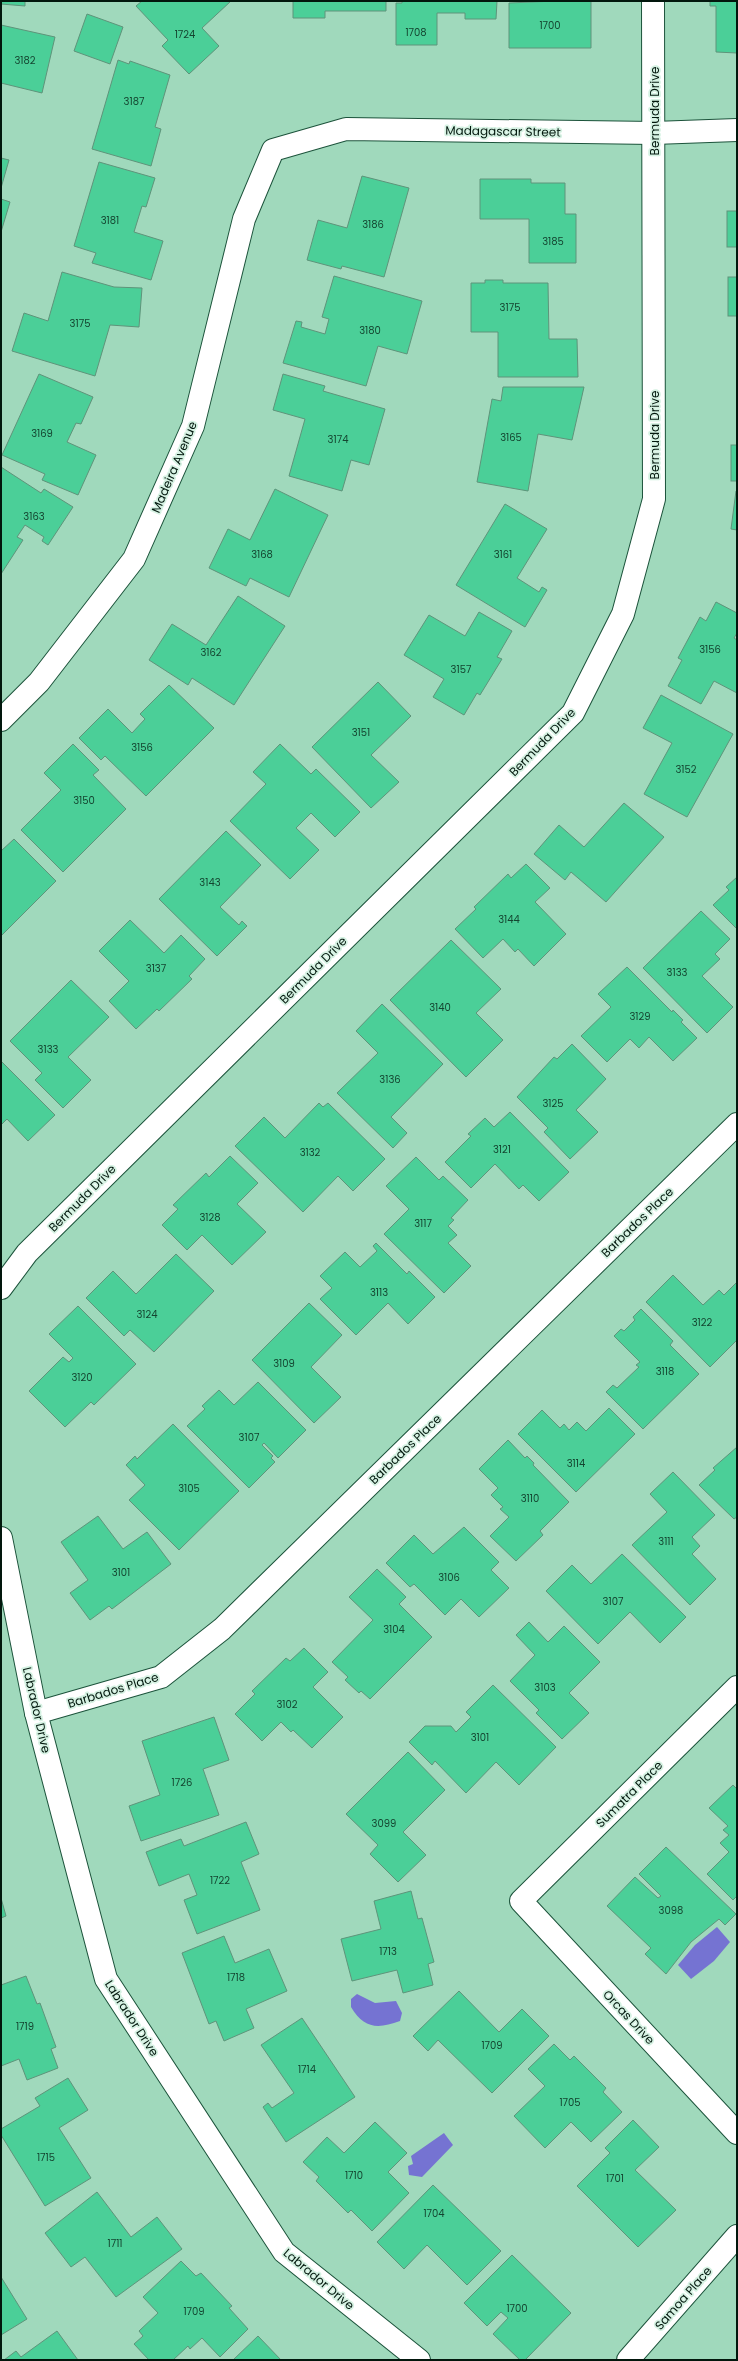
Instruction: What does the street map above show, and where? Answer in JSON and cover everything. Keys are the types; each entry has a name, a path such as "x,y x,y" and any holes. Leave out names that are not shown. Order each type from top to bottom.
{"street":[{"name":"Bermuda Drive","path":"1,1288 27,1253 573,713 623,614 654,499 653,1"},
{"name":"Madagascar Street","path":"273,150 346,129 654,133 737,130"},
{"name":"Madeira Avenue","path":"1,720 39,682 134,559 193,426 244,219 273,150"},
{"name":"Barbados Place","path":"36,1713 161,1677 222,1629 737,1124"},
{"name":"Labrador Drive","path":"1,1538 36,1713 106,1979 284,2252 419,2360"},
{"name":"Sumatra Place","path":"521,1901 737,1687"},
{"name":"Orcas Drive","path":"521,1901 737,2133"},
{"name":"Samoa Place","path":"628,2360 737,2236"}],"shaded area":[{"path":"717,1927 730,1942 714,1961 691,1979 678,1965 695,1945"},
{"path":"357,1994 375,2003 396,2001 402,2013 400,2021 378,2026 361,2020 351,2007 351,1999"},
{"path":"444,2133 453,2145 422,2177 409,2175 408,2166 413,2164 411,2156"}],"building":[{"path":"1,1 25,1 25,6 1,4"},
{"path":"142,1 231,1 202,28 219,46 189,74 162,46 168,40 136,6"},
{"path":"293,1 386,1 386,11 325,11 325,18 293,18"},
{"path":"402,1 497,1 496,19 465,19 465,13 437,13 437,45 396,45 396,3 402,3"},
{"path":"591,1 591,48 509,48 509,3"},
{"path":"710,1 737,1 737,53 716,52 716,6 710,6"},
{"path":"87,14 123,27 110,64 74,51"},
{"path":"1,25 55,37 42,93 1,83"},
{"path":"118,60 129,64 130,61 170,75 155,127 161,129 151,166 92,149"},
{"path":"1,158 9,160 1,188"},
{"path":"99,162 155,178 146,207 142,206 134,232 163,241 151,280 92,263 96,253 74,246"},
{"path":"362,176 409,188 384,277 342,266 341,269 307,260 318,220 347,228"},
{"path":"480,179 531,179 531,183 565,183 565,214 576,214 576,263 529,263 529,219 480,219"},
{"path":"1,199 10,202 1,232"},
{"path":"727,211 737,211 737,247 727,247"},
{"path":"62,272 114,287 142,288 139,327 110,325 95,376 12,351 24,313 48,321"},
{"path":"334,276 422,301 407,354 378,346 366,386 283,363 296,321 302,322 301,327 325,334 329,319 322,317"},
{"path":"728,277 737,277 737,316 728,316"},
{"path":"485,280 503,280 503,283 548,283 549,339 577,339 578,377 498,377 498,332 471,332 471,283 485,283"},
{"path":"39,374 93,397 81,424 76,423 67,442 96,455 78,495 42,480 45,474 2,455"},
{"path":"283,374 325,386 323,391 385,409 369,465 351,460 342,491 289,476 305,419 273,410"},
{"path":"503,387 584,387 572,440 538,434 528,491 477,482 492,399 501,401"},
{"path":"731,445 737,445 737,481 731,481"},
{"path":"1,467 41,493 44,489 73,507 48,545 42,541 44,537 25,525 17,537 23,540 1,574"},
{"path":"275,489 328,515 289,597 250,578 246,586 209,568 228,529 250,540"},
{"path":"737,491 737,530 731,529"},
{"path":"505,504 547,529 517,578 539,592 542,587 547,590 525,627 456,585"},
{"path":"238,596 285,626 234,705 192,678 188,685 149,660 172,624 206,645"},
{"path":"716,602 737,613 737,633 734,638 737,640 737,693 714,681 701,704 668,686 682,660 678,658 700,617 706,621"},
{"path":"479,612 512,631 497,657 502,659 480,695 477,693 464,715 433,697 444,679 404,655 429,615 465,636"},
{"path":"378,682 411,716 371,755 399,782 371,808 312,747"},
{"path":"169,685 214,728 146,796 105,756 101,760 79,738 108,709 132,733 145,719 140,714"},
{"path":"661,695 733,734 687,817 644,794 672,743 643,728"},
{"path":"73,744 99,770 93,775 126,809 63,872 21,830 61,790 44,773"},
{"path":"280,744 311,774 316,769 360,812 335,837 311,813 296,828 319,850 290,879 230,821 266,784 253,772"},
{"path":"624,803 664,837 606,902 571,872 565,880 534,854 559,825 584,847"},
{"path":"226,831 261,865 220,907 239,925 242,921 247,926 217,956 159,899"},
{"path":"14,839 56,881 1,936 1,851"},
{"path":"526,864 550,888 535,902 566,934 534,966 518,949 515,952 503,939 483,958 455,929 476,909 474,907 508,874 511,878"},
{"path":"737,877 737,929 713,905 729,890 726,887"},
{"path":"701,911 730,939 715,954 720,959 702,976 733,1007 707,1033 643,968"},
{"path":"130,920 164,953 181,935 205,959 189,976 192,979 159,1011 157,1009 136,1029 109,1001 129,981 99,951"},
{"path":"451,940 501,989 476,1013 503,1040 466,1077 390,1000"},
{"path":"627,967 672,1012 673,1010 683,1020 681,1022 697,1038 673,1061 649,1037 639,1048 630,1039 607,1062 581,1036 611,1007 598,994"},
{"path":"71,980 109,1017 68,1057 91,1080 63,1108 35,1080 42,1073 10,1041"},
{"path":"382,1004 443,1064 391,1117 407,1133 393,1148 337,1093 378,1053 356,1031"},
{"path":"572,1044 606,1079 576,1110 598,1132 570,1159 544,1132 548,1128 517,1097 554,1057 557,1059"},
{"path":"1,1061 55,1115 28,1141 7,1119 1,1125"},
{"path":"319,1103 323,1107 328,1103 385,1159 353,1191 338,1176 303,1212 235,1146 264,1117 285,1138"},
{"path":"510,1112 569,1172 539,1201 523,1185 519,1189 495,1164 471,1188 445,1162 471,1136 468,1134 485,1118 494,1127"},
{"path":"230,1156 258,1183 237,1204 266,1232 232,1265 202,1235 187,1250 162,1225 178,1209 173,1205 206,1173 209,1177"},
{"path":"416,1157 439,1180 443,1176 468,1200 451,1218 454,1220 448,1226 457,1235 448,1243 471,1266 444,1293 384,1234 409,1209 386,1186"},
{"path":"376,1243 407,1274 409,1271 435,1297 408,1324 388,1303 356,1335 320,1299 332,1288 320,1276 345,1252 360,1267 377,1251 373,1246"},
{"path":"176,1254 214,1291 154,1352 130,1330 124,1336 86,1298 113,1271 136,1294"},
{"path":"673,1275 703,1305 719,1290 724,1295 737,1282 737,1340 710,1367 646,1302"},
{"path":"309,1303 342,1335 311,1367 341,1397 314,1423 252,1360"},
{"path":"78,1306 136,1364 94,1405 91,1402 65,1427 29,1391 63,1357 69,1362 73,1358 49,1334"},
{"path":"641,1309 673,1341 670,1345 699,1374 643,1429 606,1392 613,1385 617,1388 639,1367 636,1365 640,1362 614,1336 621,1329 624,1331 635,1320 633,1317"},
{"path":"258,1382 306,1430 278,1458 264,1443 262,1445 273,1456 271,1458 275,1462 249,1488 187,1426 205,1409 202,1406 219,1390 234,1405"},
{"path":"609,1408 635,1434 576,1492 518,1434 542,1410 560,1428 564,1424 569,1430 577,1422 586,1431"},
{"path":"173,1424 239,1491 179,1550 129,1500 145,1485 126,1465 135,1456 137,1459"},
{"path":"508,1440 525,1458 527,1456 534,1463 533,1465 569,1502 540,1531 543,1535 516,1561 490,1536 509,1517 500,1509 503,1507 491,1495 498,1488 479,1469"},
{"path":"737,1447 737,1517 734,1519 699,1485 715,1470 713,1468"},
{"path":"673,1472 715,1515 692,1537 700,1546 692,1554 716,1579 690,1605 632,1545 667,1512 650,1494"},
{"path":"98,1516 123,1549 147,1532 171,1564 112,1609 109,1606 90,1620 70,1593 88,1580 61,1542"},
{"path":"464,1527 499,1562 491,1570 509,1588 479,1617 461,1599 445,1615 414,1584 410,1587 386,1563 414,1535 433,1554"},
{"path":"622,1554 686,1617 660,1643 630,1612 598,1644 546,1591 572,1565 591,1584"},
{"path":"377,1569 406,1597 399,1604 432,1637 370,1699 361,1691 359,1693 345,1680 348,1677 332,1662 373,1620 349,1597"},
{"path":"529,1622 548,1642 564,1626 600,1662 569,1693 589,1713 562,1739 536,1713 539,1710 510,1681 535,1655 516,1635"},
{"path":"304,1648 328,1672 313,1687 343,1717 312,1748 293,1730 291,1732 281,1722 262,1741 235,1714 255,1694 252,1691 286,1658 290,1661"},
{"path":"493,1685 556,1747 519,1785 496,1762 466,1793 435,1761 432,1765 409,1742 425,1726 451,1726 456,1732 471,1717 466,1712"},
{"path":"214,1717 229,1760 203,1769 219,1815 141,1841 129,1806 160,1795 142,1741"},
{"path":"408,1752 445,1790 403,1832 426,1855 398,1882 370,1854 378,1845 346,1814"},
{"path":"733,1785 737,1789 737,1896 733,1900 707,1874 729,1852 720,1843 729,1835 723,1830 728,1826 709,1808"},
{"path":"246,1822 259,1854 241,1862 260,1910 197,1934 184,1900 197,1895 189,1874 159,1886 146,1852 181,1839 184,1846"},
{"path":"666,1847 736,1914 725,1925 719,1919 691,1942 666,1974 645,1954 651,1948 607,1906 635,1877 658,1898 661,1896 639,1874"},
{"path":"411,1891 418,1919 422,1918 434,1962 428,1964 433,1985 403,1993 397,1970 352,1981 341,1939 381,1929 374,1901"},
{"path":"1,1898 6,1916 1,1918"},
{"path":"224,1936 235,1963 269,1949 287,1991 246,2009 254,2028 224,2041 216,2021 209,2024 182,1953"},
{"path":"26,1976 37,2004 40,2003 56,2047 51,2049 58,2068 27,2080 19,2059 1,2066 1,1985"},
{"path":"459,1991 499,2032 522,2009 549,2036 492,2093 438,2040 428,2051 413,2036"},
{"path":"302,2018 355,2097 286,2142 263,2107 268,2103 272,2108 294,2093 261,2045"},
{"path":"554,2044 570,2060 574,2056 606,2088 603,2092 622,2112 591,2142 571,2122 545,2148 514,2116 545,2086 528,2069"},
{"path":"68,2078 88,2110 59,2128 91,2178 45,2206 1,2135 1,2129 40,2106 35,2098"},
{"path":"633,2120 659,2147 635,2170 676,2210 638,2247 577,2186 610,2153 605,2148"},
{"path":"375,2122 407,2153 388,2172 409,2193 372,2231 351,2210 348,2213 316,2181 319,2177 303,2162 327,2137 344,2153"},
{"path":"433,2185 501,2251 467,2285 427,2245 404,2269 377,2242"},
{"path":"97,2192 131,2237 157,2217 182,2249 116,2297 85,2257 71,2267 45,2233"},
{"path":"512,2255 571,2313 525,2360 520,2360 493,2334 508,2318 501,2312 487,2326 464,2303"},
{"path":"181,2261 196,2276 201,2273 232,2306 229,2308 248,2329 220,2357 202,2338 190,2349 188,2346 173,2360 149,2360 134,2344 143,2336 139,2331 158,2313 143,2297"},
{"path":"1,2277 27,2319 1,2335"},
{"path":"57,2331 78,2360 4,2360 16,2351 21,2357"},
{"path":"258,2336 281,2360 233,2360"}]}
